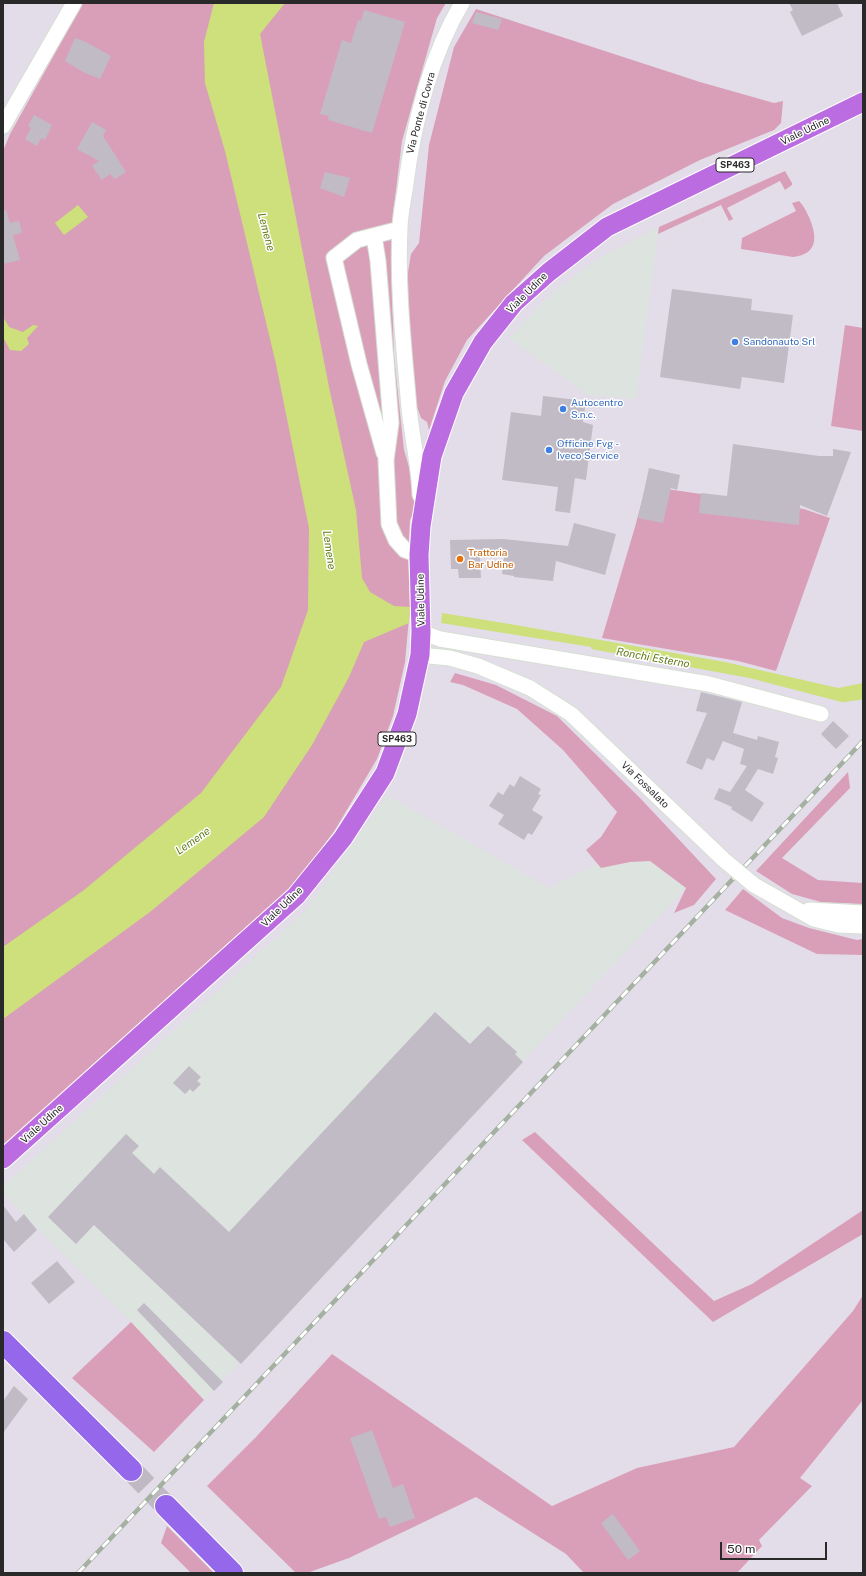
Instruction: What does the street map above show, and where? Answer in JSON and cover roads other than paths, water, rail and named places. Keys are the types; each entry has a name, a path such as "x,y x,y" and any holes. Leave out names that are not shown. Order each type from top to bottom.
{"highway":[{"path":"3,1342 131,1470"},
{"path":"166,1506 232,1573"}],"main road":[{"name":"Viale Udine","path":"3,1159 296,896 343,838 385,773 407,714 420,655 421,632 419,555 421,526 432,456 454,393 483,342 514,304 549,272 606,227 863,102"}],"street":[{"path":"3,126 74,3"},
{"name":"Via Ponte di Covra","path":"421,526 419,468 410,410 400,283 400,229 411,145 423,100 438,54 462,3"},
{"path":"386,460 359,364 334,258 357,240 400,229"},
{"path":"374,236 378,261 391,423 386,460 389,524 396,540 405,550 419,555"},
{"path":"421,632 448,640 709,684 821,714"},
{"name":"Via Fossalato","path":"420,655 450,658 478,666 530,688 571,714 724,860 754,885 814,920 838,925 863,926"},
{"path":"791,907 822,912 863,913"}],"water":[{"name":"Lemene","path":"214,3 285,3 260,34 329,387 356,510 362,578 370,592 394,606 410,607 409,623 364,642 349,677 312,745 264,817 150,912 3,1019 3,947 84,890 201,793 281,687 308,610 309,528 276,364 225,151 205,83 204,42"},
{"path":"78,205 88,217 64,235 55,223"},
{"path":"3,317 9,327 23,332 33,325 38,326 27,338 29,344 21,351 10,350 3,337"},
{"path":"442,613 725,662 838,688 863,683 863,697 843,700 751,676 598,648 441,623"}],"waterway":[{"name":"Ronchi Esterno","path":"593,647 751,676 843,700 863,697"}],"tunnel":[{"path":"131,1470 166,1506"}],"railway":[{"path":"78,1573 863,741"}],"place":[{"name":"Sandonauto Srl","path":"735,342"},
{"name":"Autocentro S.n.c.","path":"563,409"},
{"name":"Officine Fvg - Iveco Service","path":"549,450"},
{"name":"Trattoria Bar Udine","path":"460,559"}]}
